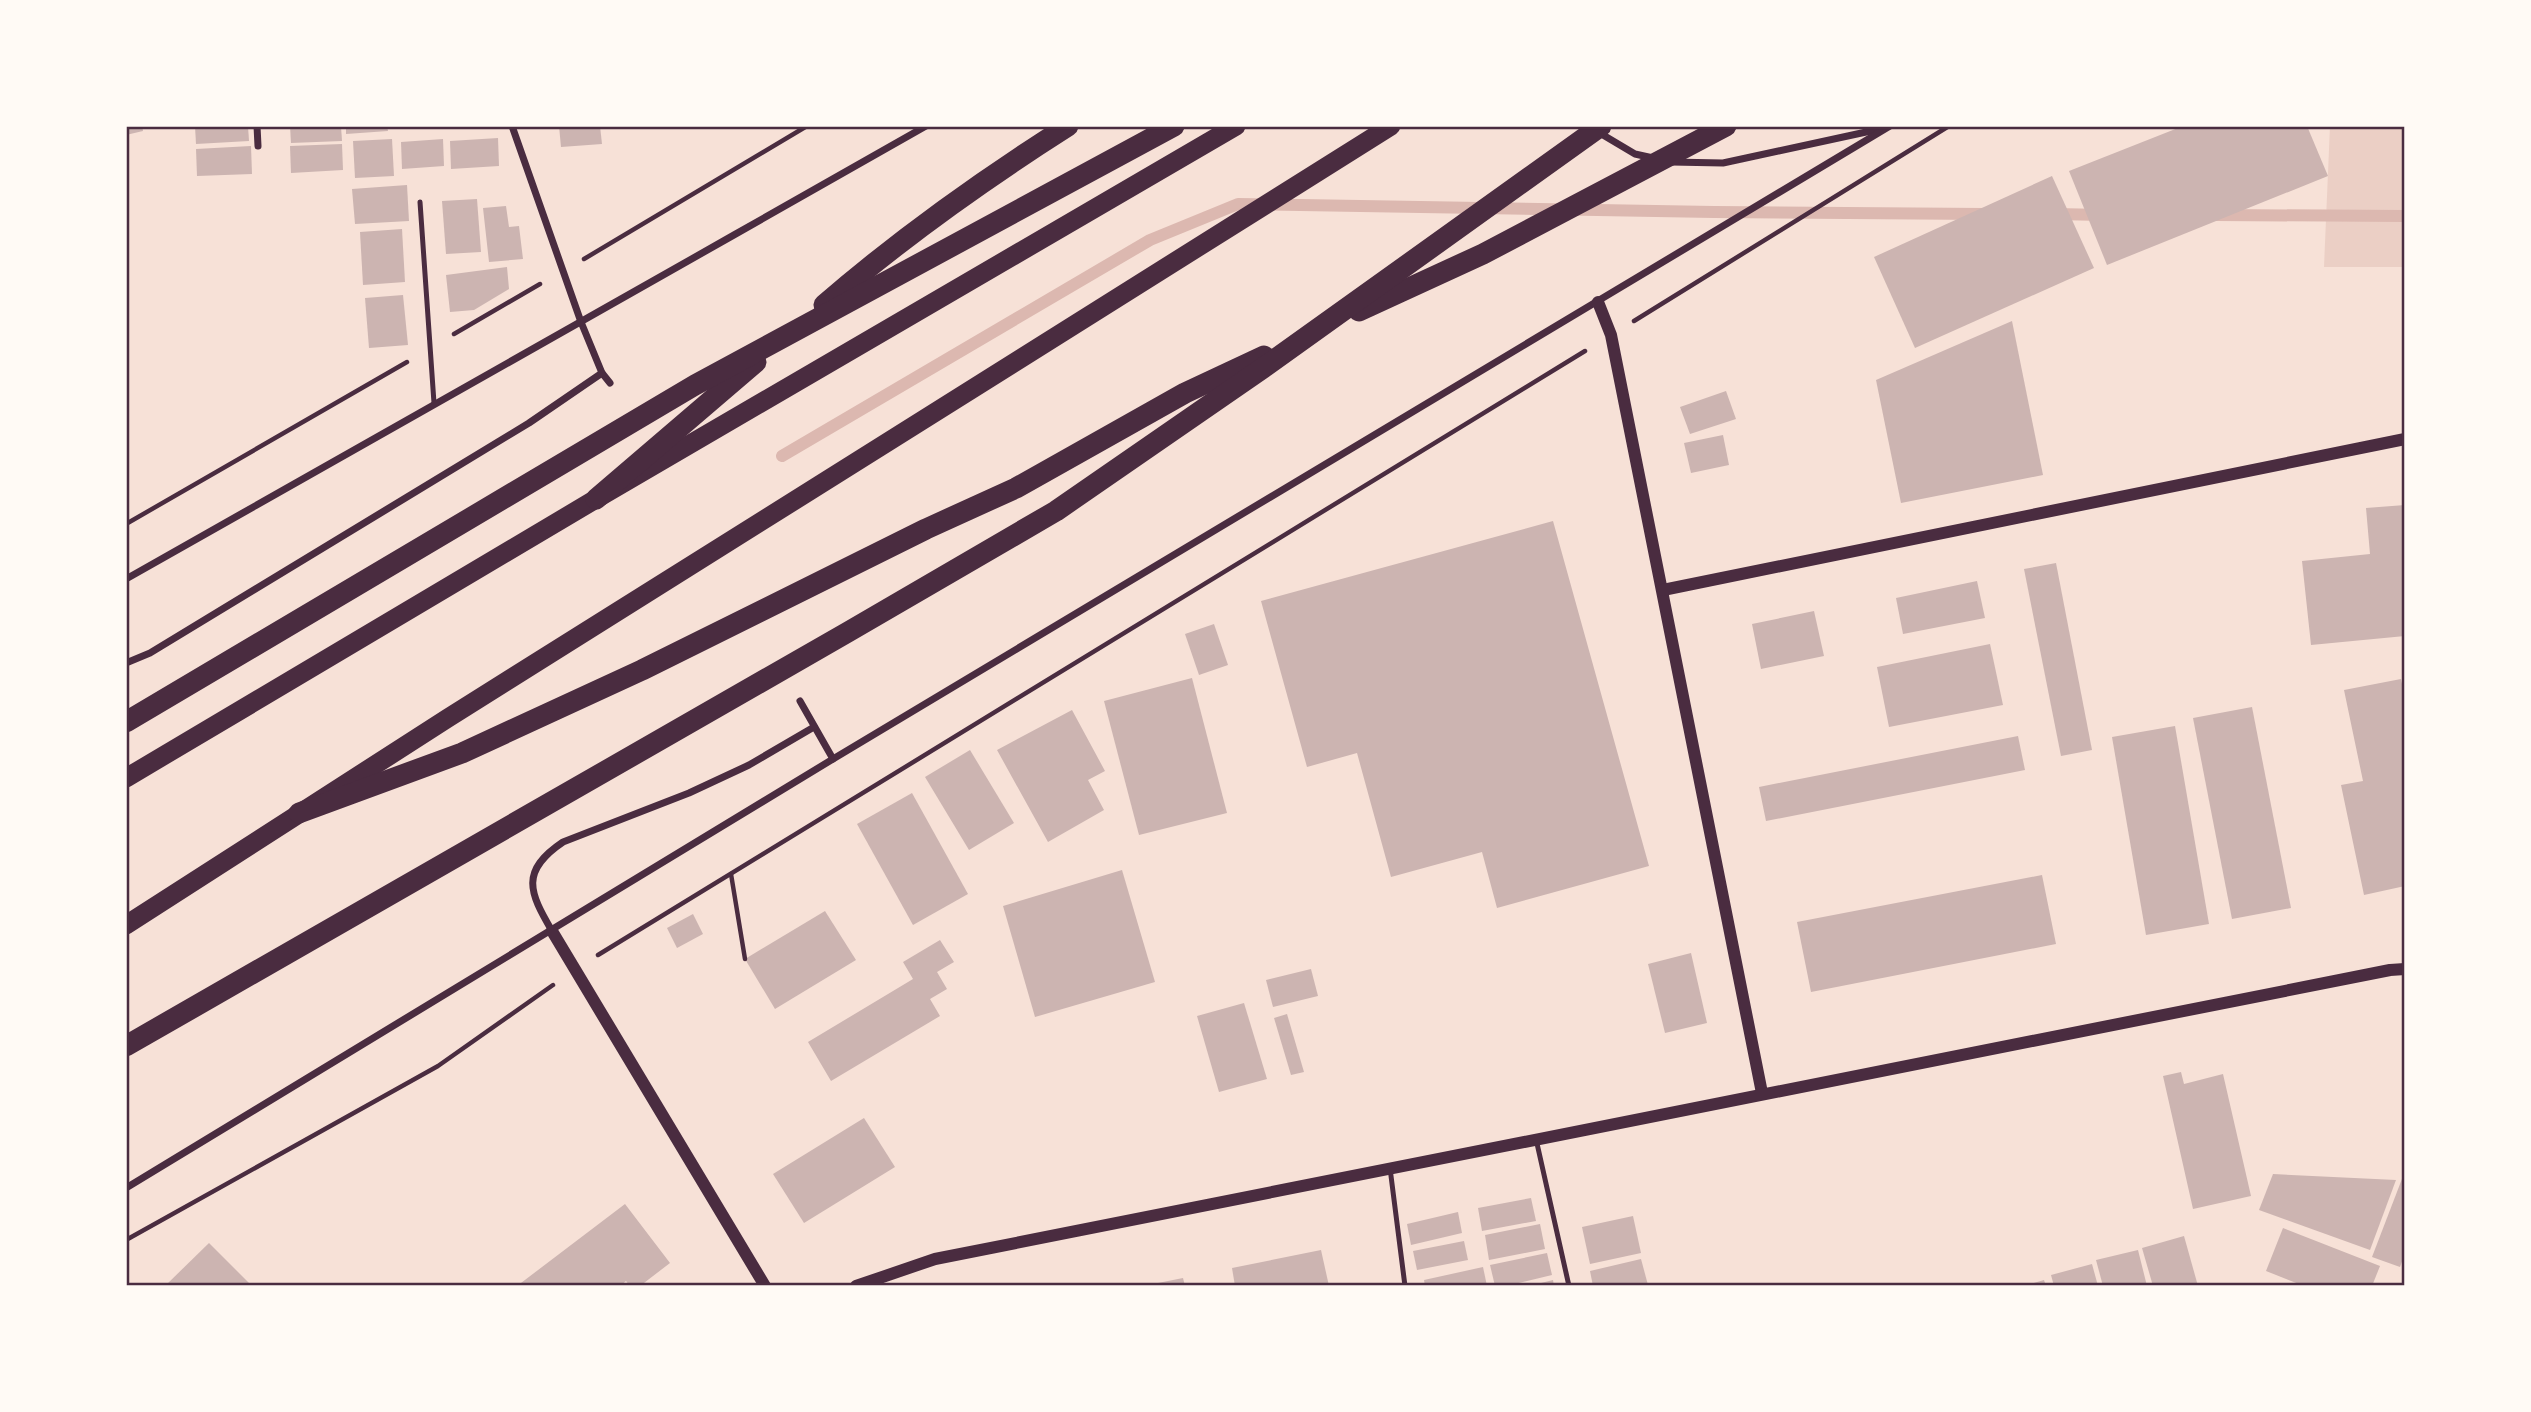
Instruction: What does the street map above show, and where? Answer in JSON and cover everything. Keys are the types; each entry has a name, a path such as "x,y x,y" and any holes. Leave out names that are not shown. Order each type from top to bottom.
{"highway":[{"path":"596,499 872,264 1019,157 1068,126"},
{"path":"126,722 695,385 1174,126"},
{"path":"126,778 596,499 1237,126"},
{"path":"126,925 299,813 1391,126"},
{"path":"126,1046 1056,511 1263,368 1601,126"},
{"path":"299,813 462,753 642,670 926,529 1016,488 1185,393 1483,254 1726,126"},
{"path":"126,716 214,670"}],"street":[{"path":"257,126 258,146"},
{"path":"512,126 562,272 601,373 610,383"},
{"path":"126,579 926,126"},
{"path":"1588,126 1635,154 1678,163 1723,163 1889,127"},
{"path":"126,1188 833,759 1889,127"},
{"path":"1598,302 1611,335 1762,1093"},
{"path":"126,663 150,653 518,430 601,373"},
{"path":"1663,590 2405,439"},
{"path":"800,701 833,759"},
{"path":"765,1286 537,906 532,886 535,868 547,853 563,842 689,793 749,765 814,727"},
{"path":"856,1286 935,1259 1762,1093 2405,969"}],"lane":[{"path":"420,202 434,403"},
{"path":"1536,1138 1569,1286"},
{"path":"1390,1168 1405,1286"}],"path":[{"path":"126,524 562,272 807,126"},
{"path":"126,1240 438,1066 575,969 1949,126"},
{"path":"731,873 745,959"}],"shaded area":[{"path":"2330,126 2405,126 2405,267 2324,267"}],"building":[{"path":"126,126 142,126 143,131 126,135"},
{"path":"195,126 248,126 249,141 196,144"},
{"path":"290,126 341,126 342,141 291,143"},
{"path":"346,126 387,126 388,131 346,134"},
{"path":"559,126 600,126 602,144 561,147"},
{"path":"2183,126 2307,126 2328,176 2107,265 2069,171"},
{"path":"498,138 499,166 451,169 450,141"},
{"path":"392,139 394,176 355,178 353,141"},
{"path":"443,139 444,166 402,169 401,142"},
{"path":"342,144 343,170 291,173 290,146"},
{"path":"251,146 252,174 197,176 196,149"},
{"path":"2052,176 2094,268 1915,348 1874,257"},
{"path":"407,185 409,221 355,224 352,189"},
{"path":"477,199 481,252 446,254 442,201"},
{"path":"506,206 509,227 519,226 523,259 489,262 483,208"},
{"path":"402,229 405,282 363,285 360,232"},
{"path":"507,267 509,289 474,310 450,312 446,275"},
{"path":"403,295 408,345 369,348 365,298"},
{"path":"2012,321 2043,475 1901,503 1876,380"},
{"path":"1726,391 1736,419 1690,434 1680,407"},
{"path":"1723,435 1729,465 1691,473 1684,443"},
{"path":"2405,505 2405,636 2311,645 2302,561 2370,554 2366,508"},
{"path":"1553,521 1649,866 1497,908 1482,852 1391,877 1357,753 1307,767 1261,601"},
{"path":"2056,563 2092,750 2061,756 2024,569"},
{"path":"1977,581 1985,618 1903,634 1896,598"},
{"path":"1814,611 1824,656 1761,669 1752,624"},
{"path":"1214,624 1228,665 1199,675 1185,634"},
{"path":"1990,644 2003,705 1889,727 1877,667"},
{"path":"1192,678 1227,813 1139,835 1104,701"},
{"path":"2401,679 2405,699 2405,886 2364,895 2341,785 2363,781 2344,690"},
{"path":"2252,707 2291,908 2232,919 2193,718"},
{"path":"1072,710 1105,771 1088,780 1104,810 1048,842 997,750"},
{"path":"2175,726 2209,924 2146,935 2112,737"},
{"path":"2018,736 2025,770 1766,821 1759,787"},
{"path":"970,750 1014,823 969,850 925,777"},
{"path":"912,793 968,894 913,925 857,824"},
{"path":"1122,870 1155,982 1035,1017 1003,906"},
{"path":"2042,875 2056,944 1811,992 1797,922"},
{"path":"825,911 856,960 775,1009 745,959"},
{"path":"693,914 703,934 677,948 667,928"},
{"path":"940,940 954,962 937,972 947,989 930,999 940,1016 831,1081 808,1042 913,979 903,962"},
{"path":"1691,953 1707,1023 1665,1033 1648,964"},
{"path":"1311,969 1318,996 1273,1007 1266,980"},
{"path":"1244,1003 1267,1079 1219,1092 1197,1016"},
{"path":"1287,1014 1304,1072 1291,1075 1274,1018"},
{"path":"2181,1072 2184,1084 2223,1074 2251,1196 2193,1209 2163,1076"},
{"path":"864,1118 895,1167 804,1223 773,1174"},
{"path":"2405,1171 2405,1253 2400,1267 2372,1257"},
{"path":"2273,1174 2396,1180 2370,1250 2259,1210"},
{"path":"1531,1198 1536,1221 1482,1231 1478,1208"},
{"path":"625,1204 670,1263 640,1286 630,1286 626,1281 620,1286 517,1286"},
{"path":"1458,1212 1462,1233 1411,1245 1407,1224"},
{"path":"1633,1216 1641,1253 1590,1264 1582,1227"},
{"path":"1540,1224 1545,1249 1489,1260 1485,1235"},
{"path":"2283,1228 2380,1266 2372,1286 2304,1286 2266,1271"},
{"path":"2184,1236 2198,1286 2153,1286 2142,1248"},
{"path":"1464,1241 1468,1260 1417,1270 1413,1251"},
{"path":"209,1243 252,1286 165,1286"},
{"path":"1321,1250 1329,1286 1235,1286 1232,1268"},
{"path":"2138,1250 2147,1286 2103,1286 2096,1260"},
{"path":"1547,1253 1552,1275 1495,1286 1490,1265"},
{"path":"1641,1259 1648,1285 1593,1286 1590,1271"},
{"path":"2092,1264 2098,1286 2054,1286 2051,1275"},
{"path":"1483,1267 1487,1286 1425,1286 1424,1280"},
{"path":"1183,1278 1185,1286 1148,1286 1148,1285"},
{"path":"1553,1280 1554,1286 1533,1286 1533,1285"},
{"path":"2044,1280 2046,1286 2027,1286 2027,1285"}],"waterway":[{"path":"782,456 1150,240 1238,204 1985,214"},
{"path":"2055,214 2104,215"},
{"path":"2216,215 2405,216"}]}
